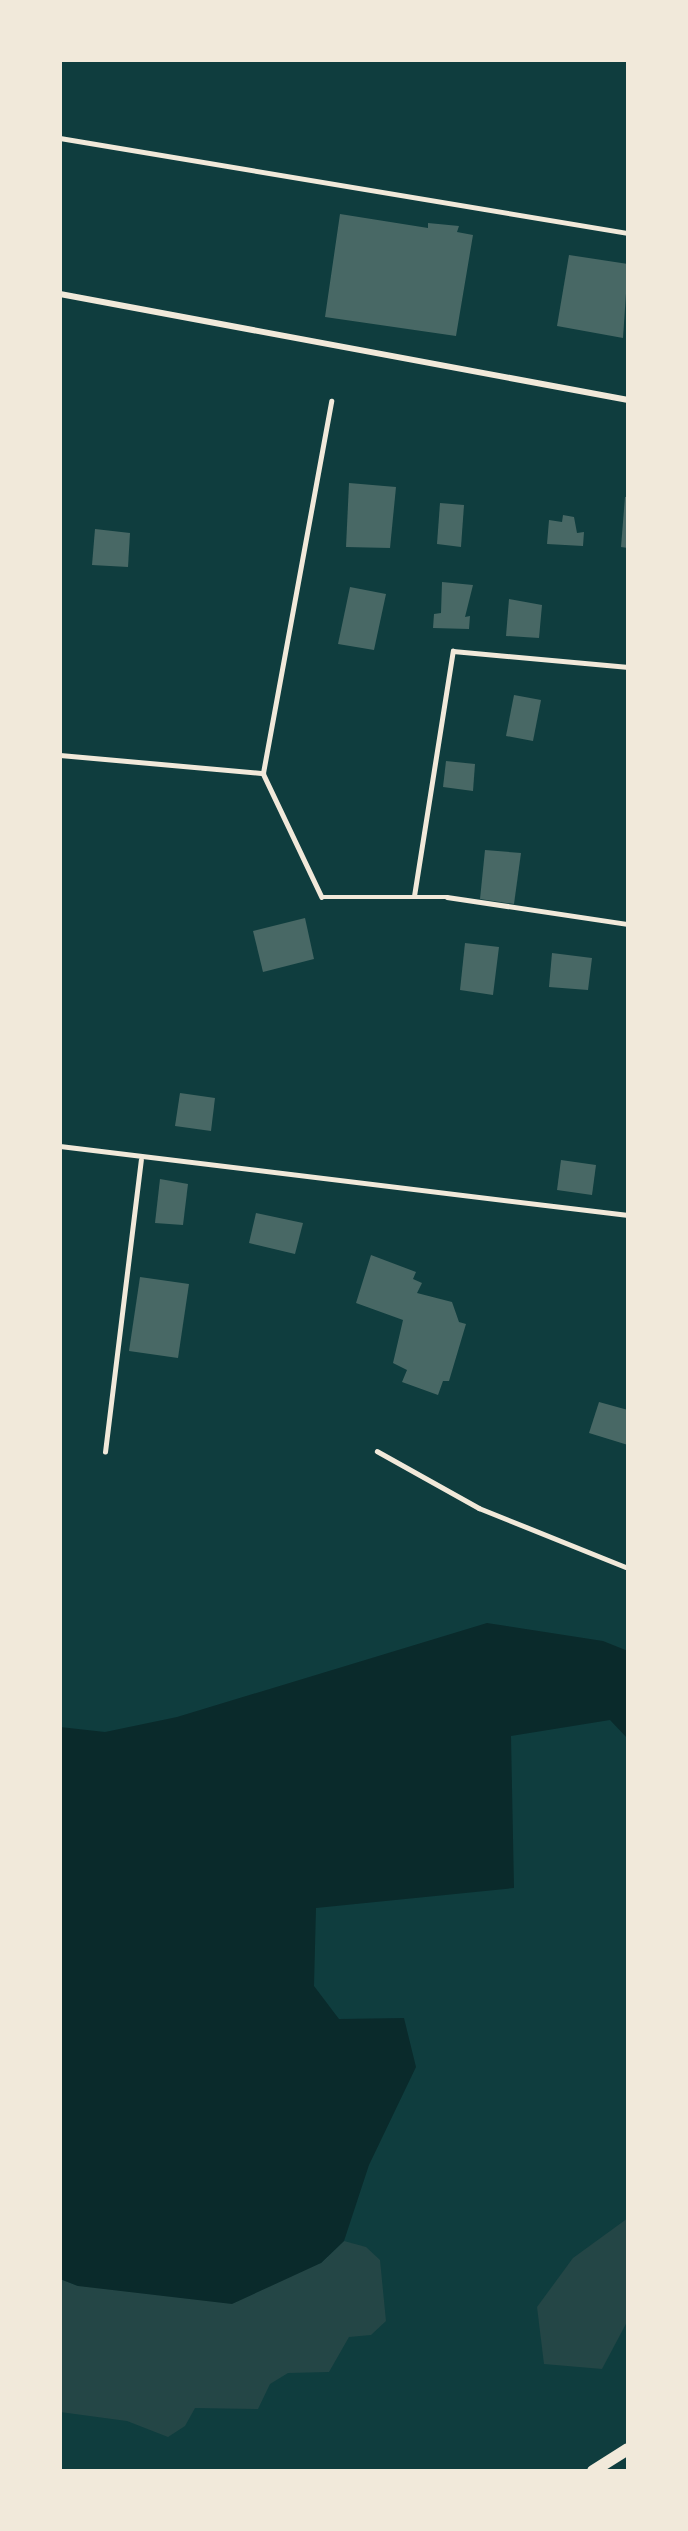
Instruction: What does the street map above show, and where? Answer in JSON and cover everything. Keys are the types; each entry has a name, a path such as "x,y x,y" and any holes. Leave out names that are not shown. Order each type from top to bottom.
{"main road":[{"path":"593,2471 628,2449"}],"street":[{"path":"60,294 628,400"}],"lane":[{"path":"60,138 628,233"},
{"path":"331,401 263,773 322,897 414,896 628,924"},
{"path":"414,896 453,651 628,668"},
{"path":"60,755 263,773"},
{"path":"60,1146 141,1160 628,1215"},
{"path":"105,1452 141,1160"},
{"path":"377,1451 479,1508 628,1568"}],"shaded area":[{"path":"487,1623 603,1641 628,1651 628,1739 610,1720 511,1736 514,1888 316,1908 314,1986 339,2019 404,2018 416,2067 369,2165 344,2241 321,2263 232,2304 78,2286 60,2279 60,1727 105,1732 177,1717"},
{"path":"628,2218 628,2320 602,2369 544,2364 537,2307 573,2258"},
{"path":"344,2241 366,2247 380,2260 386,2321 371,2335 349,2337 329,2372 288,2373 270,2384 258,2409 195,2408 185,2426 168,2437 127,2421 60,2412 60,2279 78,2286 321,2263"}],"building":[{"path":"340,214 428,228 428,223 459,226 457,232 473,235 456,336 325,317"},
{"path":"569,255 628,264 623,338 557,326"},
{"path":"349,483 396,487 390,548 346,547"},
{"path":"625,497 628,497 628,548 621,547"},
{"path":"440,503 464,505 461,547 437,544"},
{"path":"563,515 574,517 577,533 584,532 583,546 547,544 549,520 562,522"},
{"path":"95,529 130,533 128,567 92,565"},
{"path":"442,582 473,585 465,617 470,616 469,629 433,628 434,614 441,613"},
{"path":"350,587 386,594 374,650 338,644"},
{"path":"509,599 542,605 539,638 506,636"},
{"path":"514,695 541,700 533,741 506,736"},
{"path":"446,761 475,764 473,791 443,787"},
{"path":"485,850 521,853 514,904 480,899"},
{"path":"305,918 314,959 263,972 253,931"},
{"path":"465,943 499,947 493,995 460,990"},
{"path":"552,953 592,958 588,990 549,987"},
{"path":"180,1093 215,1098 211,1131 175,1126"},
{"path":"561,1160 596,1165 592,1195 557,1190"},
{"path":"160,1179 188,1184 183,1225 155,1223"},
{"path":"256,1213 303,1223 295,1254 249,1243"},
{"path":"371,1255 416,1272 413,1279 422,1283 417,1293 452,1302 459,1322 466,1324 449,1381 443,1381 438,1395 402,1382 407,1370 393,1363 403,1320 356,1303"},
{"path":"140,1277 189,1284 178,1358 129,1351"},
{"path":"599,1402 628,1410 628,1445 589,1433"}]}
